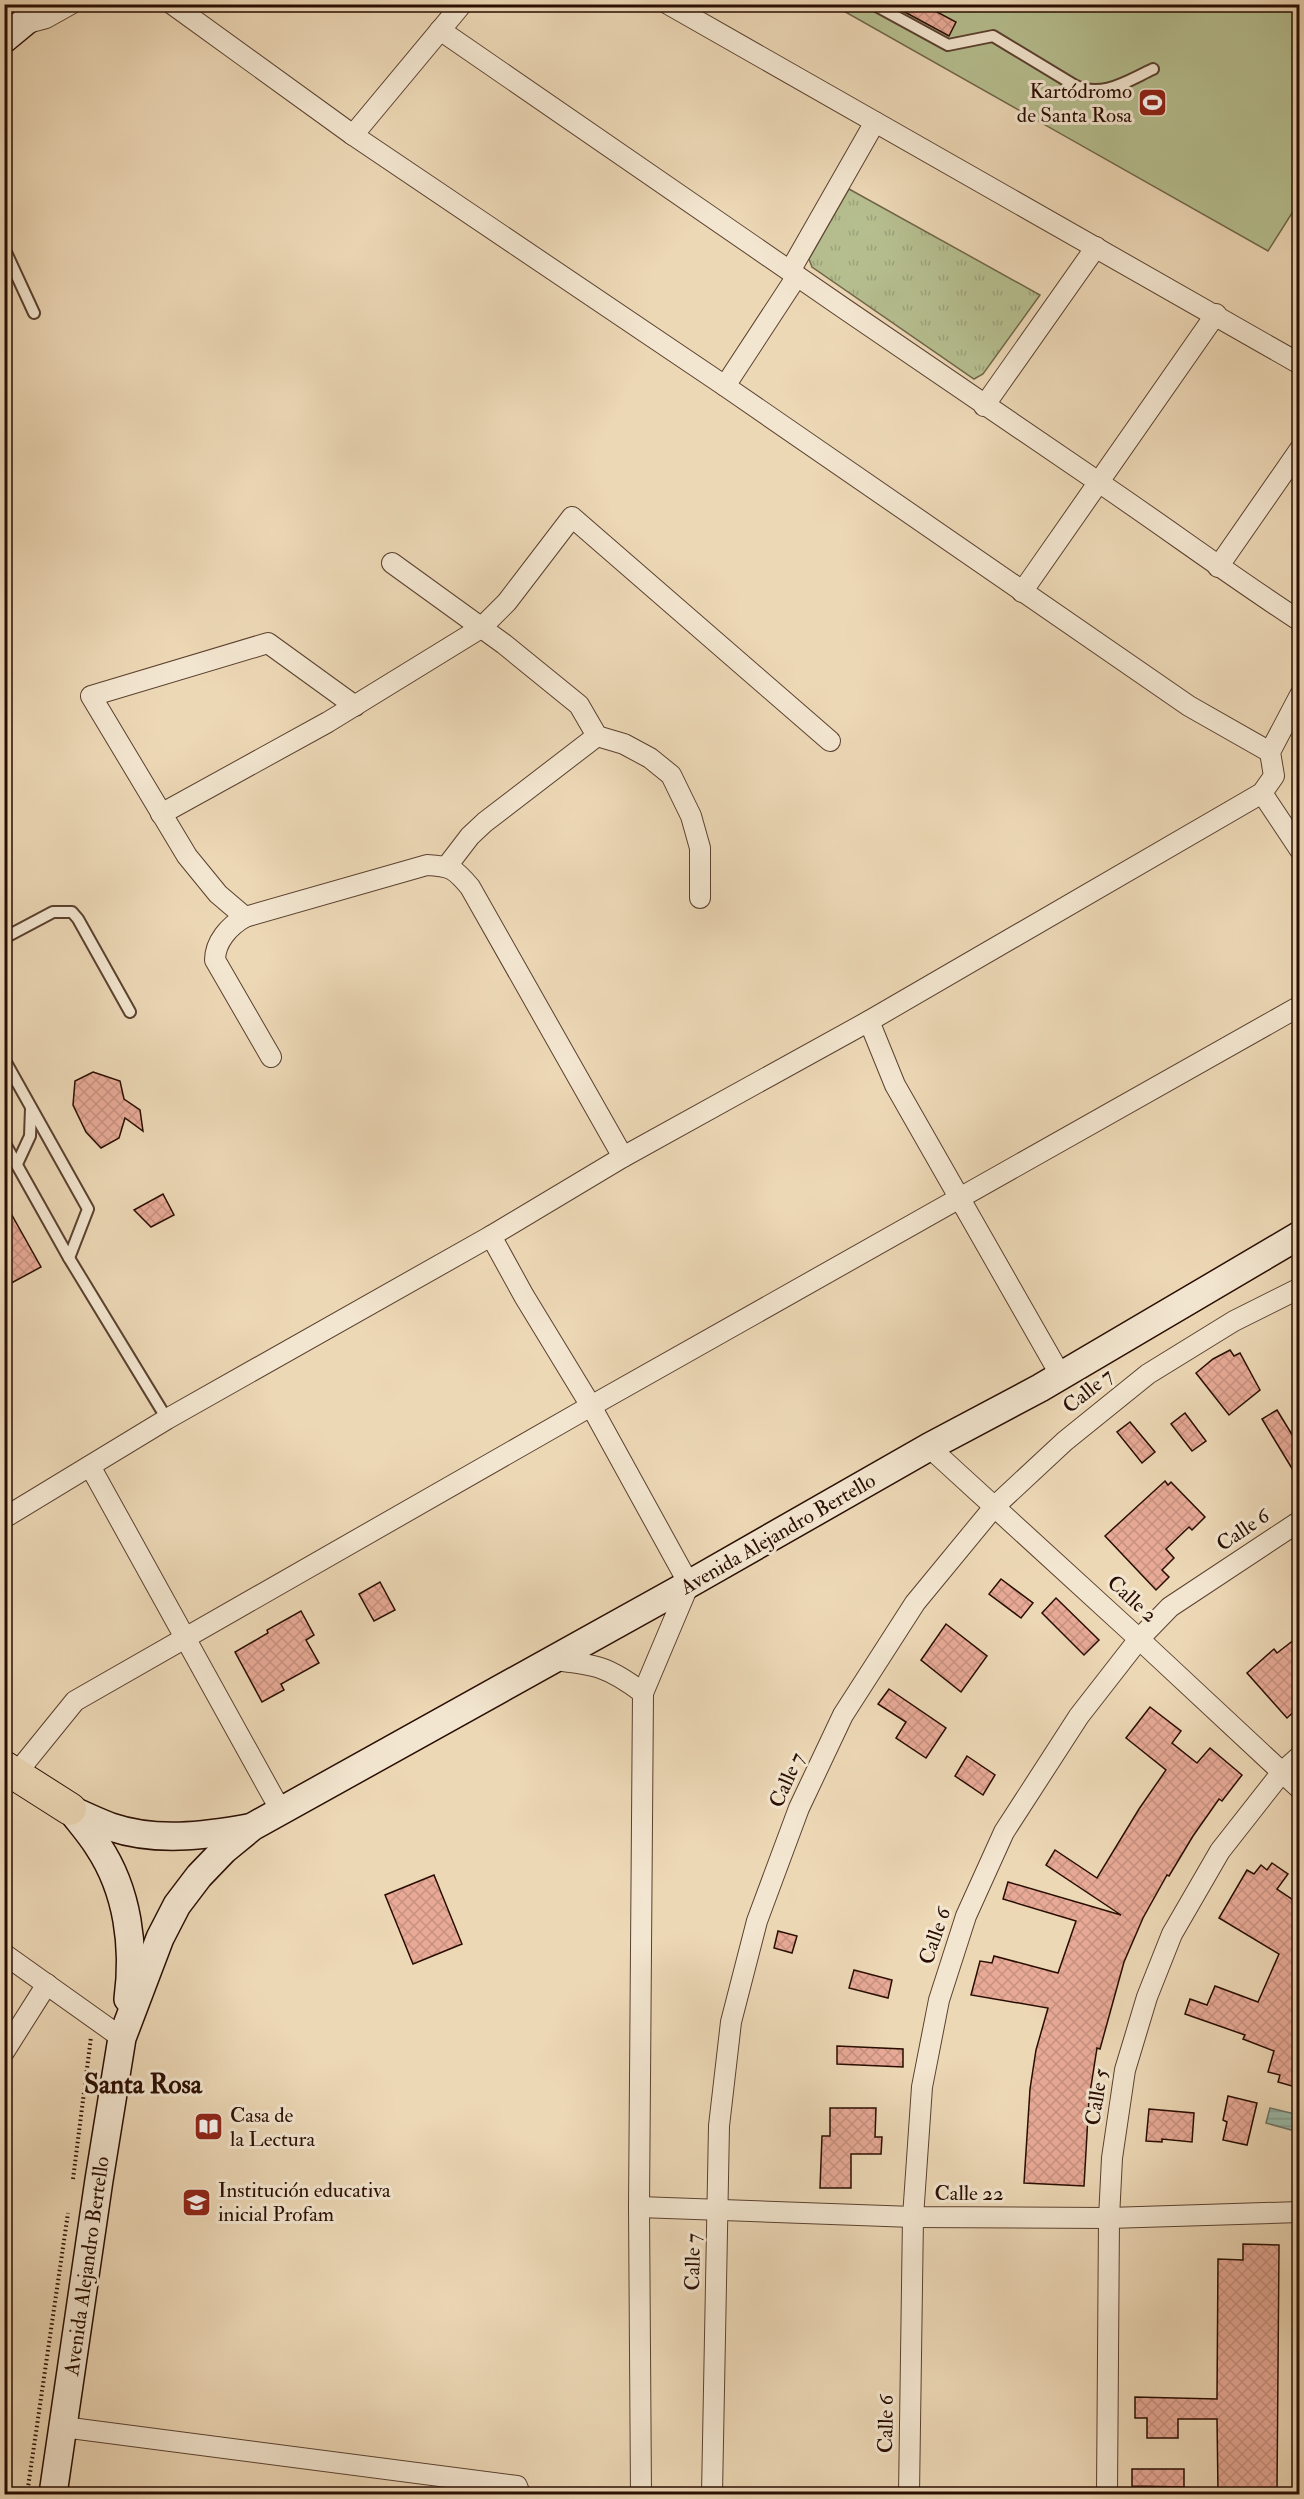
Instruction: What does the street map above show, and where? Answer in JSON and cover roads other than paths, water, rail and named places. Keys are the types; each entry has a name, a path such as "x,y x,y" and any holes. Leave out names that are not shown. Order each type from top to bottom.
{"main road":[{"path":"4,39 33,12"},
{"name":"Avenida Alejandro Bertello","path":"122,2038 160,1938 177,1905 199,1876 224,1850 252,1827 689,1584 929,1447 1061,1376 1299,1235"},
{"name":"Avenida Alejandro Bertello","path":"10,1771 70,1809 113,1828 160,1836 208,1835 252,1827"},
{"name":"Avenida Alejandro Bertello","path":"53,2494 131,1977 130,1936 120,1890 99,1847 70,1809"}],"street":[{"path":"33,12 31,22 46,18 71,4"},
{"path":"172,4 353,135 725,386 1189,706 1270,752"},
{"path":"353,135 462,4"},
{"path":"668,4 1216,314 1299,364"},
{"path":"440,30 1299,621"},
{"path":"725,386 793,273 875,122"},
{"path":"984,406 1096,247"},
{"path":"1022,592 1216,314"},
{"path":"1218,567 1299,449"},
{"path":"161,814 355,706 481,628 507,602 572,517 830,741"},
{"path":"392,563 481,628 579,705 597,736 624,744 650,758 671,775 691,816 700,848 700,898"},
{"path":"244,917 201,876 161,814 91,696 268,643 355,706"},
{"path":"4,1518 166,1419 491,1236 623,1157 869,1021 1262,793 1274,776 1270,752 1299,695"},
{"path":"447,866 470,836 485,822 597,736"},
{"path":"1262,793 1299,850"},
{"path":"271,1057 215,960 219,942 235,923 244,917 427,865 447,866 470,886 623,1157"},
{"path":"10,1771 75,1701 184,1637 1299,1006"},
{"path":"869,1021 895,1085 1061,1376"},
{"path":"491,1236 524,1296 591,1406 689,1584 643,1693 639,2207 641,2494"},
{"name":"Calle 7","path":"712,2494 719,2126 731,2022 757,1921 800,1808 843,1715 915,1603 993,1507 1065,1441 1148,1374 1234,1320 1299,1288"},
{"name":"Calle 2","path":"929,1447 1299,1789"},
{"path":"90,1466 281,1811"},
{"name":"Calle 6","path":"909,2494 913,2217 922,2087 939,2000 966,1916 1004,1832 1079,1716 1139,1639 1170,1607 1299,1521"},
{"path":"553,1660 587,1663 618,1673 643,1693"},
{"name":"Calle 5","path":"1107,2494 1109,2218 1112,2158 1125,2070 1147,1997 1172,1934 1220,1851 1282,1773 1299,1756"},
{"path":"4,1954 122,2038"},
{"path":"4,2052 47,1984"},
{"name":"Calle 22","path":"639,2207 913,2217 1109,2218 1299,2212"},
{"path":"63,2427 517,2486 520,2494"}],"lane":[{"path":"873,4 948,45 993,36 1074,85 1089,91 1106,90 1153,69"},
{"path":"4,248 34,313"},
{"path":"4,938 53,912 72,912 130,1012"},
{"path":"4,1059 88,1209 69,1258"},
{"path":"17,1164 30,1136 30,1106"},
{"path":"4,1142 69,1258 166,1419"}],"place":[{"name":"Kartódromo de Santa Rosa","path":"1153,103"},
{"name":"Casa de la Lectura","path":"209,2127"},
{"name":"Institución educativa inicial Profam","path":"197,2202"}],"district":[{"name":"Santa Rosa","path":"143,2084"}]}
